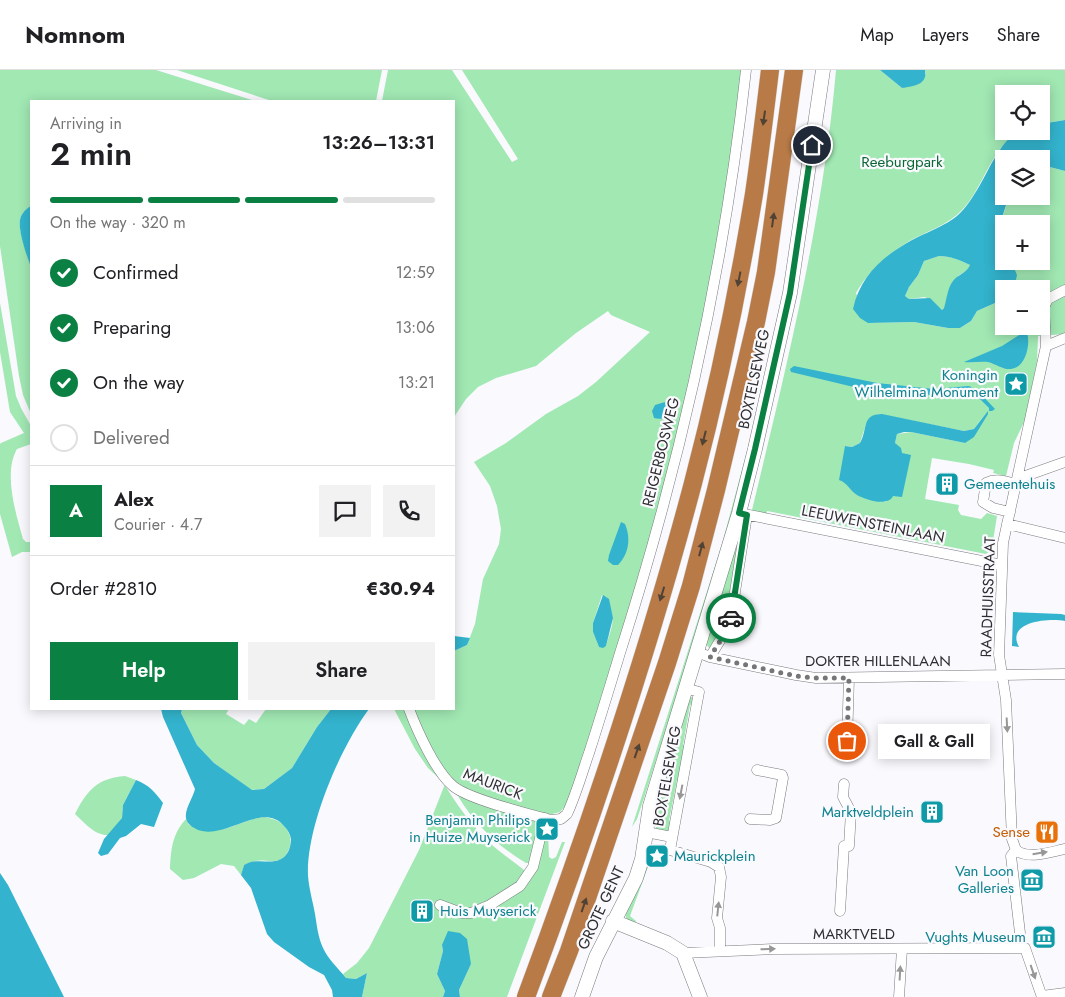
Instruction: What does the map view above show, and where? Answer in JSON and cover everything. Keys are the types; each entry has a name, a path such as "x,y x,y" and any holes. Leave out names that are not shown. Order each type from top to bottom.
{"highway":[{"path":"526,997 607,768 664,587 693,481 715,392 741,268 754,192 770,70"},
{"path":"555,997 667,663 691,586 716,490 766,272 794,70"},
{"path":"551,997 569,951"}],"street":[{"name":"REIGERBOSWEG","path":"548,819 561,819 566,814 579,781 629,626 673,470 716,278 746,70"},
{"name":"BOXTELSEWEG","path":"646,832 650,806 692,690 743,514 790,293 824,70"},
{"name":"RAADHUISSTRAAT","path":"1020,933 1011,856 1016,850 1012,839 1006,700 999,655 1003,543 1046,346 1044,307 1048,298 1065,290"},
{"path":"1046,346 1065,338"},
{"path":"1010,512 993,508 983,502 986,483 992,480 1016,481 1065,462"},
{"name":"BOXTELSEWEG","path":"703,655 727,630 731,618 743,514"},
{"name":"LEEUWENSTEINLAAN","path":"743,514 1002,565"},
{"path":"1007,524 1065,538"},
{"name":"DOKTER HILLENLAAN","path":"703,655 796,676 816,678 1065,674"},
{"path":"847,741 849,678"},
{"name":"BOXTELSEWEG","path":"692,690 670,850 711,862 719,867 721,877 717,918 720,928 720,950"},
{"name":"MAURICK","path":"409,710 434,762 454,786 471,795 548,819"},
{"path":"750,819 770,820 776,818 783,778 782,775 756,770"},
{"name":"MARKTVELD","path":"840,911 844,846 849,846 851,812 843,797 844,784"},
{"path":"440,905 461,913 471,913 486,908 520,886 534,868 548,819"},
{"path":"646,832 672,837"},
{"name":"GROTE GENT","path":"582,997 596,957 636,878 642,858 646,832"},
{"path":"1016,850 1021,854 1028,855 1065,849"},
{"path":"613,921 666,943 683,953 700,997"},
{"name":"MARKTVELD","path":"683,953 720,950 1025,948 1042,997"},
{"path":"899,997 902,949"},
{"path":"1042,997 1065,993"}],"green space":[{"path":"0,70 156,70 252,100 30,100 30,207 22,214 20,224 30,264 30,412 23,395 19,376 0,246"},
{"path":"177,70 382,70 376,100 269,100"},
{"path":"388,70 452,70 512,162 518,159 462,70 741,70 736,127 720,237 699,348 646,554 582,760 566,805 560,812 548,815 494,800 455,782 435,758 412,710 455,710 455,651 467,645 475,624 483,579 499,544 501,529 497,506 490,486 474,462 506,443 546,414 578,396 650,332 611,315 608,311 576,333 536,366 496,378 478,387 466,399 455,416 455,100 382,100","holes":["602,595 610,609 613,620 606,646 599,647 593,632 593,623"]},
{"name":"Reeburgpark","path":"836,70 880,70 902,88 926,74 925,70 1065,70 1065,120 1050,122 1050,85 995,85 995,140 1008,140 999,150 995,150 995,156 969,202 950,220 911,240 887,257 873,270 856,293 868,323 914,322 948,328 960,328 971,321 977,311 995,303 995,335 1050,335 1050,280 1016,280 1015,270 1050,270 1050,215 1004,215 1007,205 1050,205 1050,167 1065,171 1065,334 1038,336 1037,361 1025,420 1014,443 1006,476 993,473 994,470 932,458 925,499 959,505 958,510 961,515 981,519 987,513 997,516 992,547 986,554 767,511 767,514 752,510 791,346 822,181","holes":["986,412 965,443 911,432 897,434 895,443 902,453 886,502 867,499 852,490 845,482 846,446 852,447 860,443 866,424 878,414 964,431 974,429"]},
{"path":"939,256 955,259 970,265 969,269 958,276 942,310 925,297 909,299 905,296 924,261"},
{"path":"0,303 16,396 30,424 30,444 17,449 13,459 11,481 14,506 23,539 26,542 30,542 30,552 22,552 12,557 0,514 0,444 24,433 10,412 0,352"},
{"path":"751,436 749,454 726,542 643,801 632,827 722,544"},
{"path":"740,526 743,526 726,623 710,649 705,643"},
{"path":"689,696 693,698 693,704 690,705 683,745 686,746 679,780 677,780 669,821 671,822 669,831 666,832 657,830 653,821"},
{"path":"182,710 228,710 226,714 244,725 249,719 256,723 265,710 330,710 317,727 292,768 264,789 251,790 214,763 197,745 181,713"},
{"path":"395,710 405,710 443,782 428,768 415,749"},
{"path":"125,776 136,780 123,805 122,818 109,835 104,835 90,828 75,814 84,798 94,787 107,779"},
{"path":"445,785 477,830 524,870 524,875 543,832 548,833 549,857 552,859 556,857 562,842 565,842 507,997 460,997 459,990 471,964 442,945 443,951 437,974 445,991 443,997 362,997 367,973 356,979 346,978 343,974 357,963 369,948 419,850"},
{"path":"458,796 536,818 539,823 535,854 529,863 516,856 488,834"},
{"path":"264,817 279,822 287,830 291,841 286,855 282,858 274,861 260,860 244,865 241,875 234,866 221,864 194,878 183,880 170,869 175,836 186,819 189,825 225,829"},
{"path":"645,866 648,867 630,916 636,921 634,926 627,921 625,913"}],"water":[{"path":"880,70 925,70 925,75 919,84 902,88"},
{"path":"1065,120 1065,171 1050,167 1050,150 999,150 1006,141 1050,140 1050,122"},
{"path":"995,158 995,205 1006,205 1003,215 995,215 995,270 1015,270 1017,275 1016,280 995,280 995,303 977,311 971,321 960,328 948,328 914,322 868,323 860,318 853,309 856,297 874,268 901,246 957,216 972,198","holes":["939,256 955,259 970,265 951,284 942,310 930,298 909,299 905,296 924,261"]},
{"path":"30,207 30,264 20,230 21,216"},
{"path":"1019,335 1027,335 1026,355 1016,368 1005,369 988,362 964,362 1002,346"},
{"path":"794,366 877,383 934,389 969,386 978,391 995,409 989,411 989,408 973,392 967,391 938,396 895,391 868,393 858,388 791,372 790,369"},
{"path":"675,399 678,400 678,405 674,413 659,419 654,418 652,411 655,405"},
{"path":"988,411 974,437 965,443 911,432 897,434 895,443 901,448 902,453 911,455 902,497 893,496 887,501 882,502 866,499 857,495 839,480 845,446 852,447 860,443 868,420 875,415 882,414 964,431 974,429"},
{"path":"621,522 625,524 627,529 628,546 622,561 618,565 613,565 608,561 609,555"},
{"path":"603,595 609,599 613,618 606,646 603,648 599,647 593,632 593,623"},
{"path":"1013,612 1061,614 1065,615 1065,621 1050,620 1031,623 1018,632 1016,638 1019,647 1012,646"},
{"path":"455,636 470,638 467,645 455,651"},
{"path":"161,710 182,710 181,713 197,745 214,763 252,790 264,789 292,768 317,727 330,710 368,710 336,766 327,789 313,835 308,876 323,948 330,960 346,978 356,979 367,973 362,997 333,997 332,990 324,975 309,967 274,942 267,934 251,888 241,875 244,865 250,862 275,861 286,855 291,844 289,832 274,819 263,817 213,831 201,831 190,825 187,821 186,812 195,789"},
{"path":"136,780 151,789 163,803 154,827 141,824 126,836 120,838 108,854 101,856 98,853 104,839 122,818 123,805"},
{"path":"0,873 8,885 64,997 0,997"},
{"path":"448,931 460,933 467,939 471,964 459,990 460,997 443,997 445,991 437,974 443,951 442,945"}],"way so far":[{"path":"731,618 727,630 710,657 796,676 849,678 847,741"}],"place":[{"name":"Koningin Wilhelmina Monument","path":"1016,384"},
{"name":"Gemeentehuis","path":"947,484"},
{"name":"Gall & Gall","path":"847,741"},
{"name":"Marktveldplein","path":"932,812"},
{"name":"Benjamin Philips in Huize Muyserick","path":"547,829"},
{"name":"Sense","path":"1047,832"},
{"name":"Maurickplein","path":"657,856"},
{"name":"Van Loon Galleries","path":"1032,880"},
{"name":"Huis Muyserick","path":"422,911"},
{"name":"Vughts Museum","path":"1044,937"}],"route":[{"path":"731,618 747,515 739,513 790,293 812,145"}]}
